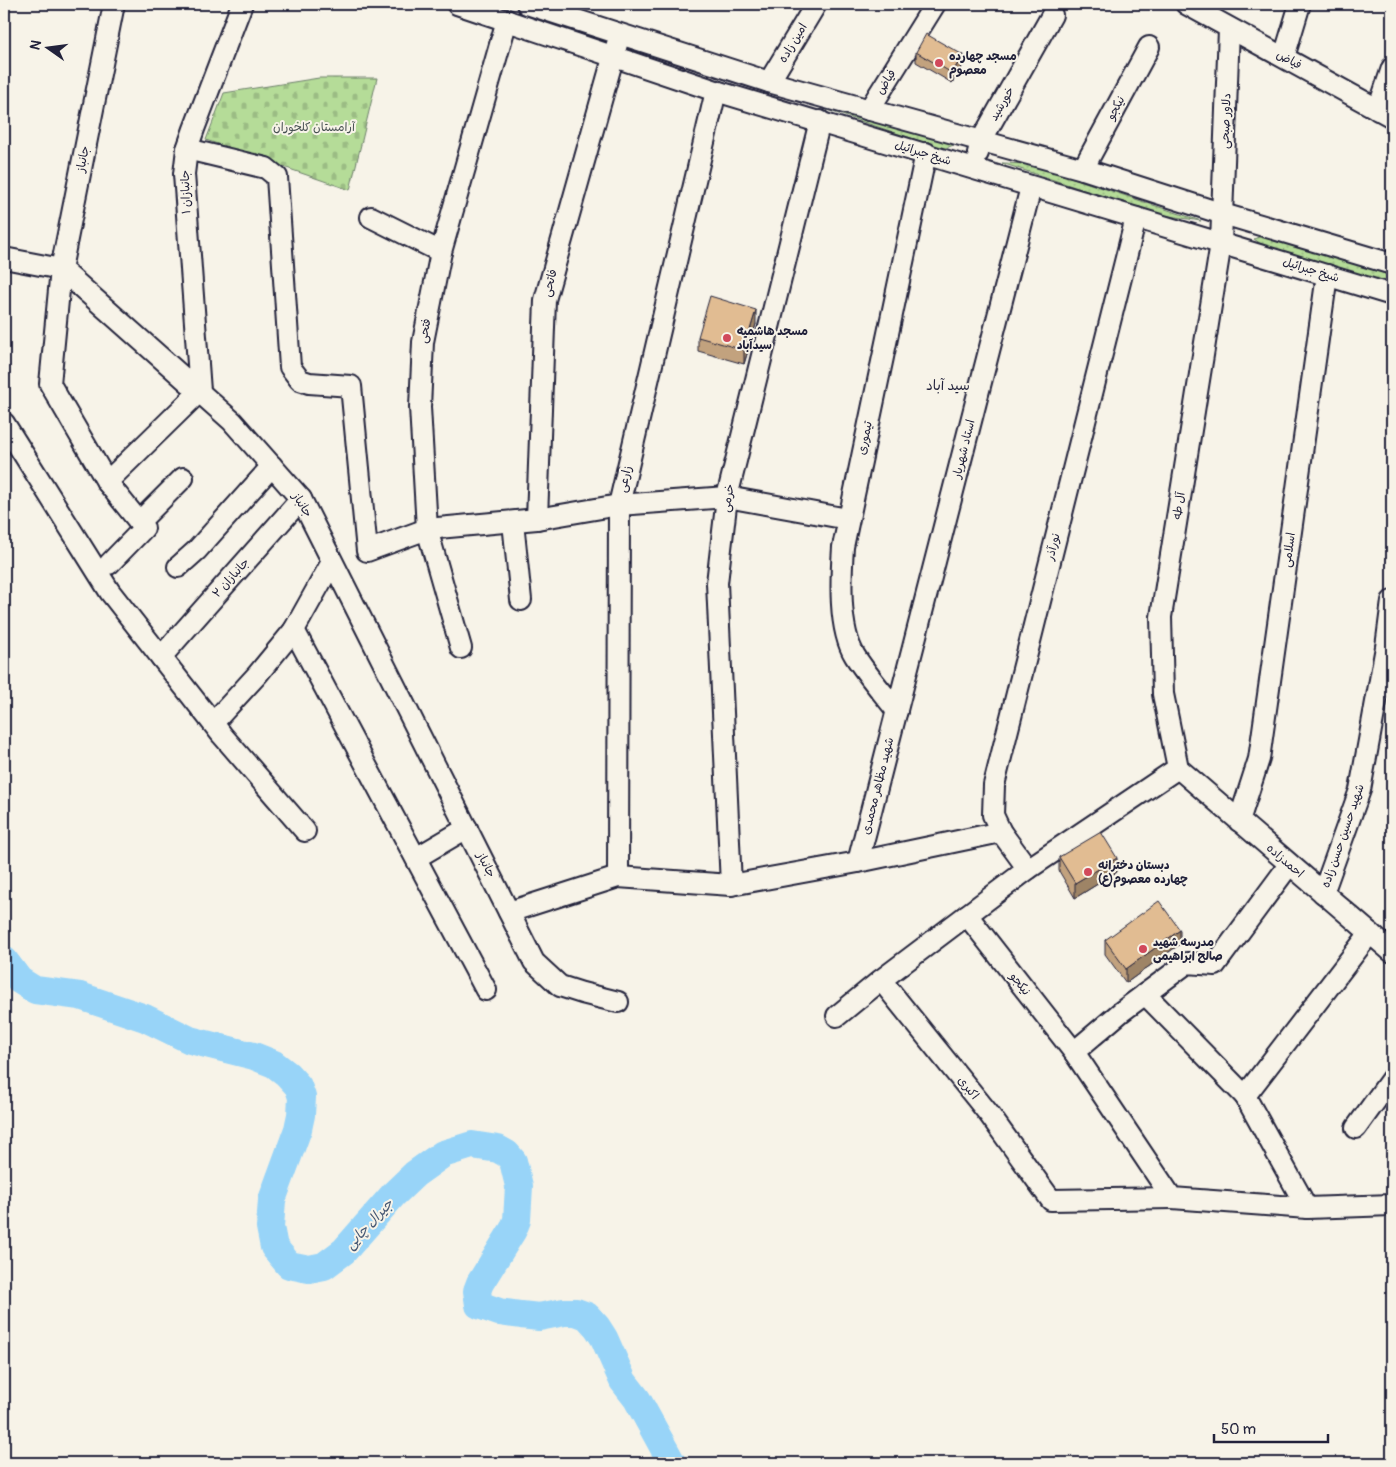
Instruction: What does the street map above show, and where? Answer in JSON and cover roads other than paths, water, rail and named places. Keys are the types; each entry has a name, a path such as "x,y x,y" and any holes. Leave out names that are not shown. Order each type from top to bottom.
{"street":[{"name":"جانباز","path":"114,4 62,269 232,421 301,499 534,962 560,986 618,1002"},
{"name":"جانبازان ۱","path":"200,391 184,174 187,150 194,128 242,4"},
{"name":"شیخ جبرائیل","path":"456,4 716,91 1392,295"},
{"path":"527,4 769,82 1083,169 1223,214 1392,264"},
{"name":"امین زاده","path":"769,82 816,4"},
{"name":"فیاض","path":"869,110 935,4"},
{"name":"فیاض","path":"1186,4 1385,114"},
{"path":"1284,57 1300,4"},
{"name":"خورشید","path":"974,169 981,141 1052,15"},
{"name":"فتحی","path":"461,648 427,529 420,407 423,342 441,252 507,20"},
{"name":"دلاور صبحی","path":"1221,243 1229,29"},
{"name":"فاتحی","path":"537,519 545,300 613,55 621,35"},
{"name":"نیکجو","path":"1083,169 1149,47"},
{"path":"1385,114 1392,68"},
{"name":"زارعی","path":"618,877 619,505 716,91"},
{"name":"خرمی","path":"732,885 717,583 727,497 820,122"},
{"path":"187,150 266,168 277,177 290,367 300,380 309,383 351,386 367,551 427,529 513,522 619,505 727,497 848,519"},
{"name":"تیموری","path":"897,711 854,655 847,635 840,597 843,546 848,519 926,153"},
{"name":"استاد شهریار","path":"897,711 1031,187"},
{"path":"371,217 441,252"},
{"name":"نورآذر","path":"1028,869 1001,832 993,815 994,785 1136,218"},
{"name":"آل طه","path":"1178,768 1163,694 1161,617 1221,243"},
{"path":"4,258 62,269 50,384 107,482 144,528 109,564"},
{"name":"اسلامی","path":"1239,821 1259,759 1327,275"},
{"path":"107,482 200,391"},
{"path":"4,423 110,592 213,723 306,831"},
{"path":"178,567 197,550 272,466"},
{"path":"140,522 183,478"},
{"name":"جانبازان ۲","path":"161,657 301,499"},
{"path":"513,522 522,600"},
{"path":"213,723 257,675 294,630 332,562"},
{"name":"شهید حسین حسن زاده","path":"1323,893 1360,790 1386,647 1392,602"},
{"path":"294,630 486,990"},
{"name":"شهید مظاهر محمدی","path":"858,862 897,711"},
{"path":"837,1016 881,980 1028,869 1178,768"},
{"name":"احمدزاده","path":"1178,768 1392,952"},
{"path":"416,858 467,828"},
{"path":"510,912 618,877 732,885 858,862 1001,832"},
{"path":"1074,1052 1121,1012 1187,963 1215,965 1289,865"},
{"name":"نیکجو","path":"967,915 1074,1052 1172,1198"},
{"path":"1245,1096 1370,933"},
{"name":"اکبری","path":"881,980 990,1114 1051,1200 1172,1198"},
{"path":"1144,994 1245,1096 1307,1208"},
{"path":"1356,1128 1392,1078"},
{"path":"1172,1198 1307,1208 1392,1205"}],"waterway":[{"name":"جیرال چایی","path":"4,960 19,980 35,990 80,996 145,1018 190,1040 254,1056 274,1064 287,1074 298,1086 302,1097 301,1115 298,1129 272,1200 270,1227 274,1247 289,1265 309,1269 324,1266 344,1251 394,1194 415,1174 443,1154 472,1145 498,1149 507,1154 513,1161 519,1186 517,1220 513,1230 480,1283 477,1291 479,1305 499,1312 539,1317 564,1312 576,1312 587,1316 604,1338 623,1381 637,1399 672,1463"}],"place":[{"name":"مسجد چهارده معصوم","path":"939,63"},
{"name":"مسجد هاشمیه سیدآباد","path":"727,338"},
{"name":"دبستان دخترانه چهارده معصوم(ع)","path":"1088,872"},
{"name":"مدرسه شهید صالح ابراهیمی","path":"1143,949"}],"district":[{"name":"سید آباد","path":"948,385"}],"park label":[{"name":"آرامستان کلخوران","path":"314,127"}]}
